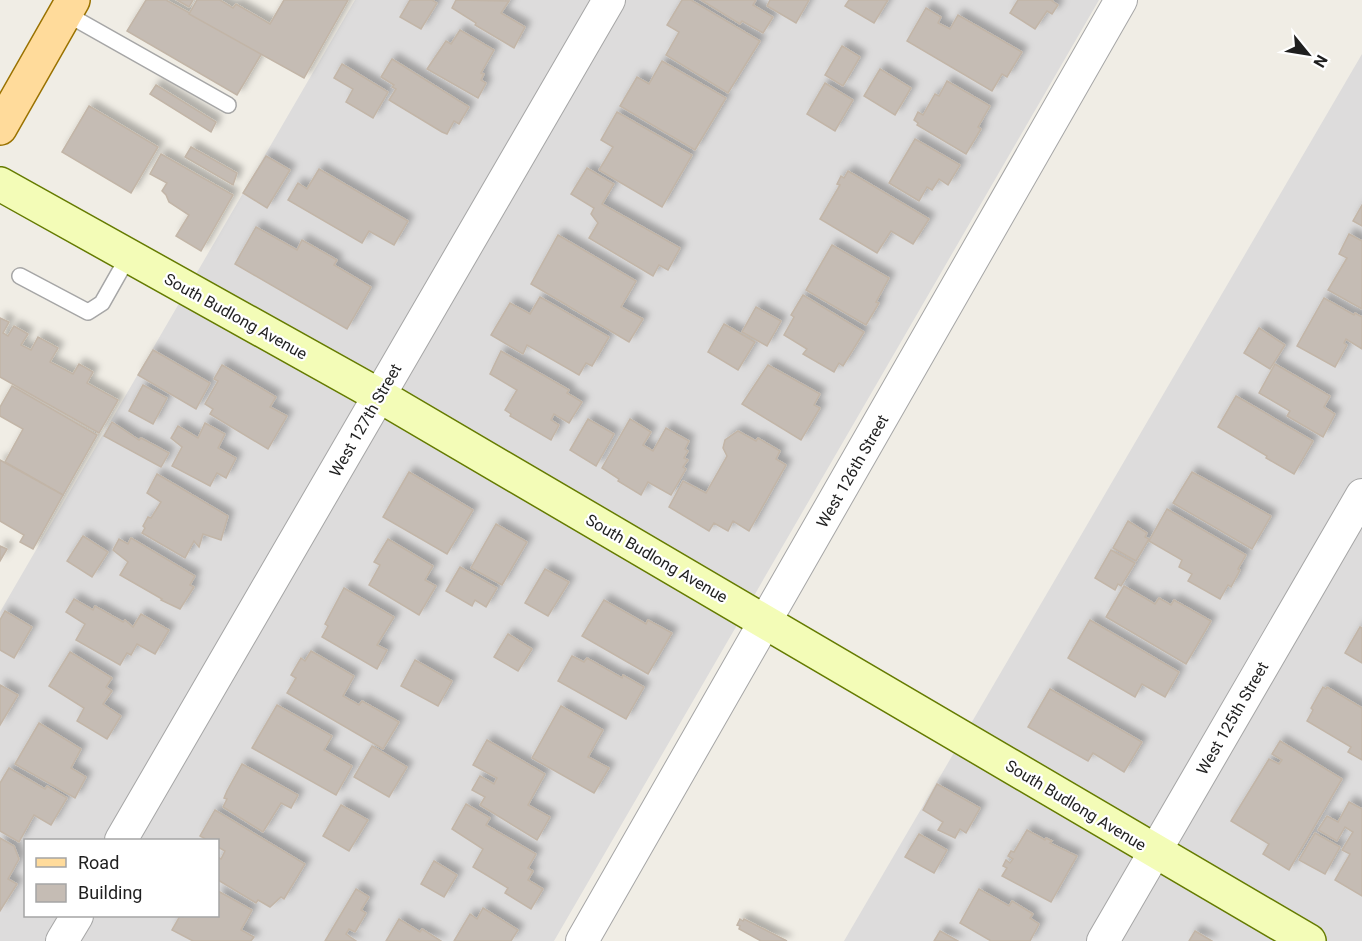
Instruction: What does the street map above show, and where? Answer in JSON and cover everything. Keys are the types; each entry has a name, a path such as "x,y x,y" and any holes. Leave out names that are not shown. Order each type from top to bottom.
{"main road":[{"path":"0,128 70,4"}],"street":[{"name":"West 127th Street","path":"122,839 609,0"},
{"name":"West 126th Street","path":"582,941 1121,0"},
{"name":"South Budlong Avenue","path":"0,184 380,396 1309,941"},
{"name":"West 125th Street","path":"1103,941 1362,495"},
{"path":"62,941 76,917"}],"lane":[{"path":"70,4 228,105"},
{"path":"20,276 88,312 102,303 128,257"}],"shaded area":[{"path":"355,0 1099,0 554,941 0,941 0,612"},
{"path":"1362,54 1362,941 844,941"}],"building":[{"path":"146,0 166,0 262,53 237,95 127,31"},
{"path":"177,0 193,0 189,7"},
{"path":"197,0 220,0 233,8 236,4 270,24 284,0 348,0 304,78 189,14"},
{"path":"410,0 432,0 437,3 421,29 400,17"},
{"path":"456,0 509,1 501,13 525,27 514,48 475,25 476,23 452,8"},
{"path":"682,0 691,0 760,41 728,93 666,55 679,32 667,25"},
{"path":"701,0 756,0 753,5 773,17 763,33 742,21 740,24"},
{"path":"770,0 809,0 796,23 767,6"},
{"path":"849,0 888,0 874,23 845,6"},
{"path":"1018,0 1053,0 1058,5 1052,14 1047,11 1035,29 1010,13"},
{"path":"926,8 941,17 938,23 950,29 958,15 1022,52 1007,77 1002,74 992,91 907,41"},
{"path":"460,30 494,50 481,73 484,74 481,80 486,83 478,98 427,69 446,41 451,44"},
{"path":"842,46 860,57 843,86 825,75"},
{"path":"392,59 469,107 459,124 454,121 447,134 389,100 396,89 392,87 394,85 381,77"},
{"path":"662,61 726,98 695,150 620,106 637,77 649,84"},
{"path":"342,64 388,92 373,118 346,102 353,89 334,78"},
{"path":"880,69 911,88 895,115 864,96"},
{"path":"947,81 990,106 978,127 981,129 966,154 917,125 918,123 914,120 918,112 923,115 935,94 939,96"},
{"path":"825,83 853,100 835,131 807,114"},
{"path":"156,85 216,122 211,132 150,94"},
{"path":"89,106 158,147 131,193 62,152"},
{"path":"617,112 692,155 662,207 599,170 613,147 601,140"},
{"path":"915,139 960,165 948,185 939,179 932,190 927,187 919,201 889,183"},
{"path":"191,147 237,173 233,185 185,157"},
{"path":"161,154 233,195 201,251 176,236 189,215 169,202 162,191 167,183 150,174"},
{"path":"266,156 290,170 267,208 243,193"},
{"path":"587,168 614,184 602,204 680,248 668,270 659,265 653,276 589,238 598,223 591,214 594,208 571,194"},
{"path":"319,169 408,221 394,245 369,231 362,243 288,200 298,183 307,189"},
{"path":"848,171 929,219 913,244 891,231 877,253 820,219 840,185 837,184 841,176 844,178"},
{"path":"1362,205 1362,226 1353,221"},
{"path":"256,227 297,250 302,240 337,260 334,265 371,287 347,329 235,264"},
{"path":"1349,234 1362,241 1362,309 1328,290 1347,258 1339,254"},
{"path":"558,235 636,281 621,307 643,319 629,342 531,284"},
{"path":"832,245 889,278 876,302 879,303 866,325 806,290"},
{"path":"803,295 864,332 843,366 839,363 834,372 803,354 807,349 784,335 794,317 791,315"},
{"path":"540,297 609,337 592,366 586,363 579,375 527,345 523,354 491,335 510,303 530,314"},
{"path":"1324,298 1362,317 1362,349 1346,339 1344,343 1347,345 1335,367 1297,346"},
{"path":"756,307 781,321 767,346 742,332"},
{"path":"0,318 9,322 3,333 8,336 14,326 28,334 21,345 31,350 38,337 58,348 50,362 73,374 79,364 93,372 87,383 118,400 99,433 0,377"},
{"path":"724,324 755,342 738,370 708,352"},
{"path":"1259,328 1285,345 1270,369 1244,353"},
{"path":"153,350 210,383 196,409 138,375"},
{"path":"501,351 569,390 567,393 582,402 569,423 554,414 551,420 559,425 551,440 510,416 511,414 505,410 517,390 490,374"},
{"path":"1275,364 1330,396 1324,407 1335,414 1323,437 1287,416 1290,411 1259,393"},
{"path":"222,365 276,397 270,407 287,416 268,449 210,414 213,409 205,404 218,381 214,379"},
{"path":"768,365 820,394 814,405 820,408 801,440 742,404"},
{"path":"143,385 167,398 153,424 129,411"},
{"path":"12,386 97,435 63,495 5,462 23,429 0,416 0,407"},
{"path":"1236,396 1313,441 1294,474 1218,427"},
{"path":"588,419 614,434 596,466 570,450"},
{"path":"630,419 651,432 643,445 653,451 666,428 689,441 685,449 688,451 684,458 688,460 683,467 686,469 671,495 648,482 641,495 602,468"},
{"path":"112,422 139,440 141,438 169,453 161,467 104,436"},
{"path":"205,423 225,434 218,448 236,458 226,478 217,473 210,486 172,466 182,447 171,438 178,426 198,438"},
{"path":"738,431 756,441 758,438 780,451 776,459 786,465 749,531 733,521 728,531 714,523 709,531 669,507 683,481 706,493 727,456 723,448 725,440"},
{"path":"0,460 63,495 33,549 20,542 24,535 0,521"},
{"path":"409,472 473,510 447,554 383,517"},
{"path":"1192,472 1271,516 1252,549 1173,503"},
{"path":"157,474 228,516 221,540 203,534 199,547 194,541 185,558 142,533 148,517 151,518 161,502 147,493"},
{"path":"1167,509 1246,555 1231,587 1228,585 1220,599 1188,581 1192,574 1179,567 1182,560 1149,541"},
{"path":"1128,521 1147,533 1145,537 1149,539 1136,561 1113,548"},
{"path":"496,524 527,542 502,585 471,568"},
{"path":"83,536 108,552 92,577 67,561"},
{"path":"131,538 195,576 190,585 194,587 180,609 120,575 128,562 113,550 119,539 128,544"},
{"path":"388,539 433,566 425,580 436,586 419,615 369,585 380,565 374,562"},
{"path":"0,546 7,549 0,561"},
{"path":"1111,550 1135,563 1121,586 1118,584 1115,590 1095,578"},
{"path":"460,567 497,588 486,607 475,600 472,606 446,591"},
{"path":"545,569 569,582 548,616 525,603"},
{"path":"1124,586 1155,604 1159,598 1171,605 1174,600 1211,621 1186,664 1106,617"},
{"path":"344,588 394,617 377,645 387,650 377,669 322,637 328,626 325,624"},
{"path":"74,599 93,610 95,606 123,622 125,620 133,627 141,614 169,630 155,654 137,644 131,655 127,653 120,665 76,640 85,624 66,612"},
{"path":"604,600 646,624 648,620 672,633 648,674 582,636"},
{"path":"5,611 32,627 14,658 0,650 0,620"},
{"path":"1090,620 1179,672 1165,697 1142,684 1135,697 1068,658"},
{"path":"1360,627 1362,628 1362,663 1345,653"},
{"path":"508,634 532,649 518,671 494,657"},
{"path":"311,651 354,676 343,696 359,705 362,701 399,722 383,749 287,693 296,678 291,675 301,658 305,661"},
{"path":"70,652 112,678 106,687 112,691 103,704 121,716 107,739 77,721 84,708 49,686"},
{"path":"572,656 584,662 587,658 622,678 623,675 644,687 626,719 558,681"},
{"path":"415,660 452,681 438,706 401,686"},
{"path":"0,685 18,695 0,725"},
{"path":"1323,687 1326,689 1327,687 1362,708 1362,760 1348,752 1351,747 1307,721 1313,710 1311,708"},
{"path":"1050,689 1142,742 1124,772 1093,753 1088,761 1028,727"},
{"path":"277,705 332,736 324,750 352,766 336,795 252,748"},
{"path":"561,706 603,730 588,757 609,768 594,793 532,758"},
{"path":"39,723 81,749 71,768 86,777 75,798 15,764"},
{"path":"487,740 545,774 528,805 550,817 537,840 480,805 485,797 472,790 480,776 494,784 497,778 473,765"},
{"path":"1280,741 1342,779 1289,870 1263,854 1269,844 1231,821 1269,759 1279,764 1282,760 1272,754"},
{"path":"372,746 407,767 389,797 354,777"},
{"path":"242,764 298,795 291,808 281,803 263,832 223,807 227,799 224,798 227,791"},
{"path":"9,768 45,789 47,786 67,798 51,825 34,815 19,842 0,831 0,783"},
{"path":"937,784 980,808 966,833 960,829 955,838 938,830 943,822 923,810"},
{"path":"1349,802 1362,809 1362,896 1335,880 1350,854 1342,850 1353,832 1345,827 1337,841 1318,830 1327,816 1338,822"},
{"path":"466,804 490,818 486,825 536,854 528,868 533,871 528,880 543,889 531,909 505,893 508,888 473,867 483,849 452,829"},
{"path":"341,805 368,820 349,851 323,836"},
{"path":"215,810 305,864 284,899 281,897 270,907 258,900 256,903 219,881 219,858 221,859 225,851 219,848 219,839 205,839 200,836"},
{"path":"1027,830 1077,856 1051,902 1002,876 1007,868 1003,866 1006,860 1010,863 1013,859 1008,856 1011,851 1014,852"},
{"path":"1315,833 1340,847 1325,874 1299,860"},
{"path":"919,834 947,850 934,873 905,857"},
{"path":"0,838 14,846 19,859 8,879 17,884 0,911"},
{"path":"434,861 457,875 444,897 421,884"},
{"path":"356,889 369,897 361,910 366,913 355,932 349,929 346,934 356,941 325,941"},
{"path":"979,889 1009,906 1012,901 1033,914 1030,918 1039,924 1030,941 991,941 960,923"},
{"path":"219,892 252,910 241,930 254,937 251,941 193,941 172,930 179,917 219,917"},
{"path":"483,908 518,930 511,941 454,941 470,914 477,919"},
{"path":"399,919 420,932 422,929 441,941 386,941"},
{"path":"740,919 787,941 761,941 739,929 740,926 737,925"},
{"path":"940,931 958,941 934,941"},
{"path":"1195,931 1212,941 1189,941"}]}
